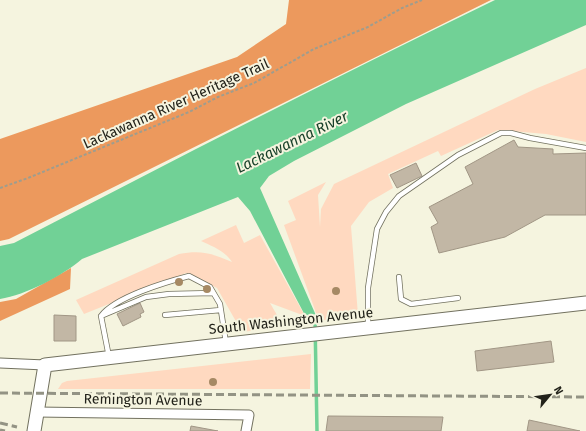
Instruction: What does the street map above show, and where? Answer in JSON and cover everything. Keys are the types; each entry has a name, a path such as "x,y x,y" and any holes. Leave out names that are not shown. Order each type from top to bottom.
{"street":[{"name":"South Washington Avenue","path":"0,363 45,365 586,303"},
{"path":"34,431 45,365"},
{"name":"Remington Avenue","path":"37,412 249,416 246,431"}],"lane":[{"path":"368,329 368,288 377,229 386,212 399,196 458,155 501,133 511,133 586,148"},
{"path":"109,358 101,316 105,311 162,282 189,276 210,287 220,304 226,344"},
{"path":"399,277 401,299 411,304 458,298"},
{"path":"101,316 146,297 169,294 214,293"},
{"path":"165,314 221,310"}],"path":[{"name":"Lackawanna River Heritage Trail","path":"0,188 189,112 218,97 254,83 314,49 368,26 402,8 422,0"}],"shaded area":[{"path":"289,0 491,0 9,239 0,241 0,139 237,57 286,24"},
{"path":"586,68 586,142 546,134 498,130 441,156 438,151 388,174 393,188 369,202 351,226 358,315 319,321 284,225 296,220 288,201 326,182 318,195 320,227 321,209 334,184 535,89"},
{"path":"236,225 244,243 260,235 305,316 270,303 284,327 242,332 217,288 186,273 84,314 76,300 179,254 200,252 218,256 232,262 222,252 201,241"},
{"path":"71,268 70,289 0,321 0,302 16,299"},
{"path":"311,354 310,389 58,389 62,383 67,381"}],"water":[{"name":"Lackawanna River","path":"495,0 586,0 586,25 406,104 294,161 269,176 260,188 318,320 308,321 250,211 238,197 82,259 64,272 43,284 10,297 0,299 0,246 14,243 314,89"}],"building":[{"path":"514,140 518,147 553,149 553,154 586,153 586,215 545,215 505,237 439,253 431,227 438,223 429,207 473,184 465,167"},
{"path":"416,163 422,176 397,188 390,175"},
{"path":"140,303 144,312 140,314 141,317 123,326 117,314"},
{"path":"54,315 76,316 76,341 54,341"},
{"path":"551,341 554,362 477,371 475,351"},
{"path":"328,416 443,417 441,431 326,431"},
{"path":"529,420 580,431 527,431"},
{"path":"191,426 218,431 190,431"}],"waterway":[{"path":"313,316 315,320 317,431"}],"railway":[{"path":"0,393 586,397"},
{"path":"0,423 17,427"},
{"path":"0,430 5,431"}]}
